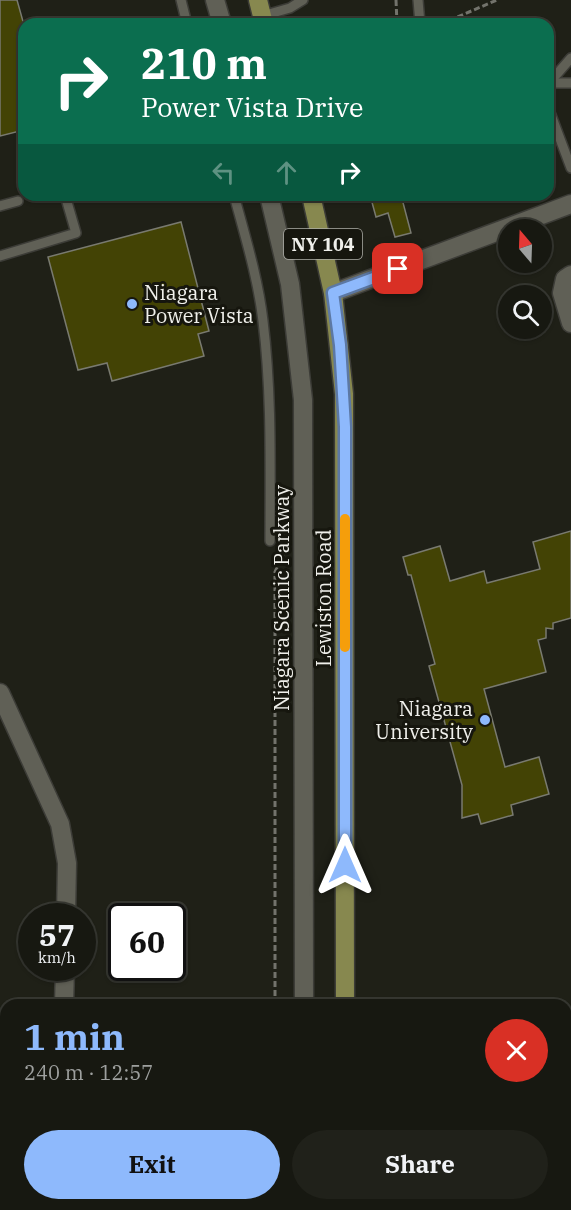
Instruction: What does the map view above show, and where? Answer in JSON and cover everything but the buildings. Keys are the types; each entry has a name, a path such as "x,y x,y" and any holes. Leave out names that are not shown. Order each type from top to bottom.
{"main road":[{"path":"215,0 220,18"},
{"name":"Niagara Scenic Parkway","path":"270,201 290,284 303,400 304,999"},
{"name":"Lewiston Road","path":"312,201 333,293 342,372 345,449 345,999"},
{"path":"333,293 571,204"},
{"path":"571,274 565,279 562,293 571,323"},
{"path":"0,693 60,824 67,863 66,903"},
{"path":"64,999 65,981"}],"lane":[{"path":"181,0 186,18"},
{"path":"261,13 290,8 303,0"},
{"path":"418,0 420,18"},
{"path":"554,76 571,58"},
{"path":"554,82 571,83"},
{"path":"554,123 571,168"},
{"path":"0,206 18,201"},
{"path":"0,256 76,233 67,201"},
{"path":"236,201 255,276 266,344 270,413 270,541"}],"path":[{"path":"396,0 397,18"},
{"path":"455,18 497,0"},
{"path":"275,572 275,999"}],"slow traffic":[{"path":"345,519 345,647"}],"place":[{"name":"Niagara Power Vista","path":"132,304"},
{"name":"Niagara University","path":"485,720"}],"route":[{"path":"345,865 345,427 340,345 333,293 398,269"}]}
